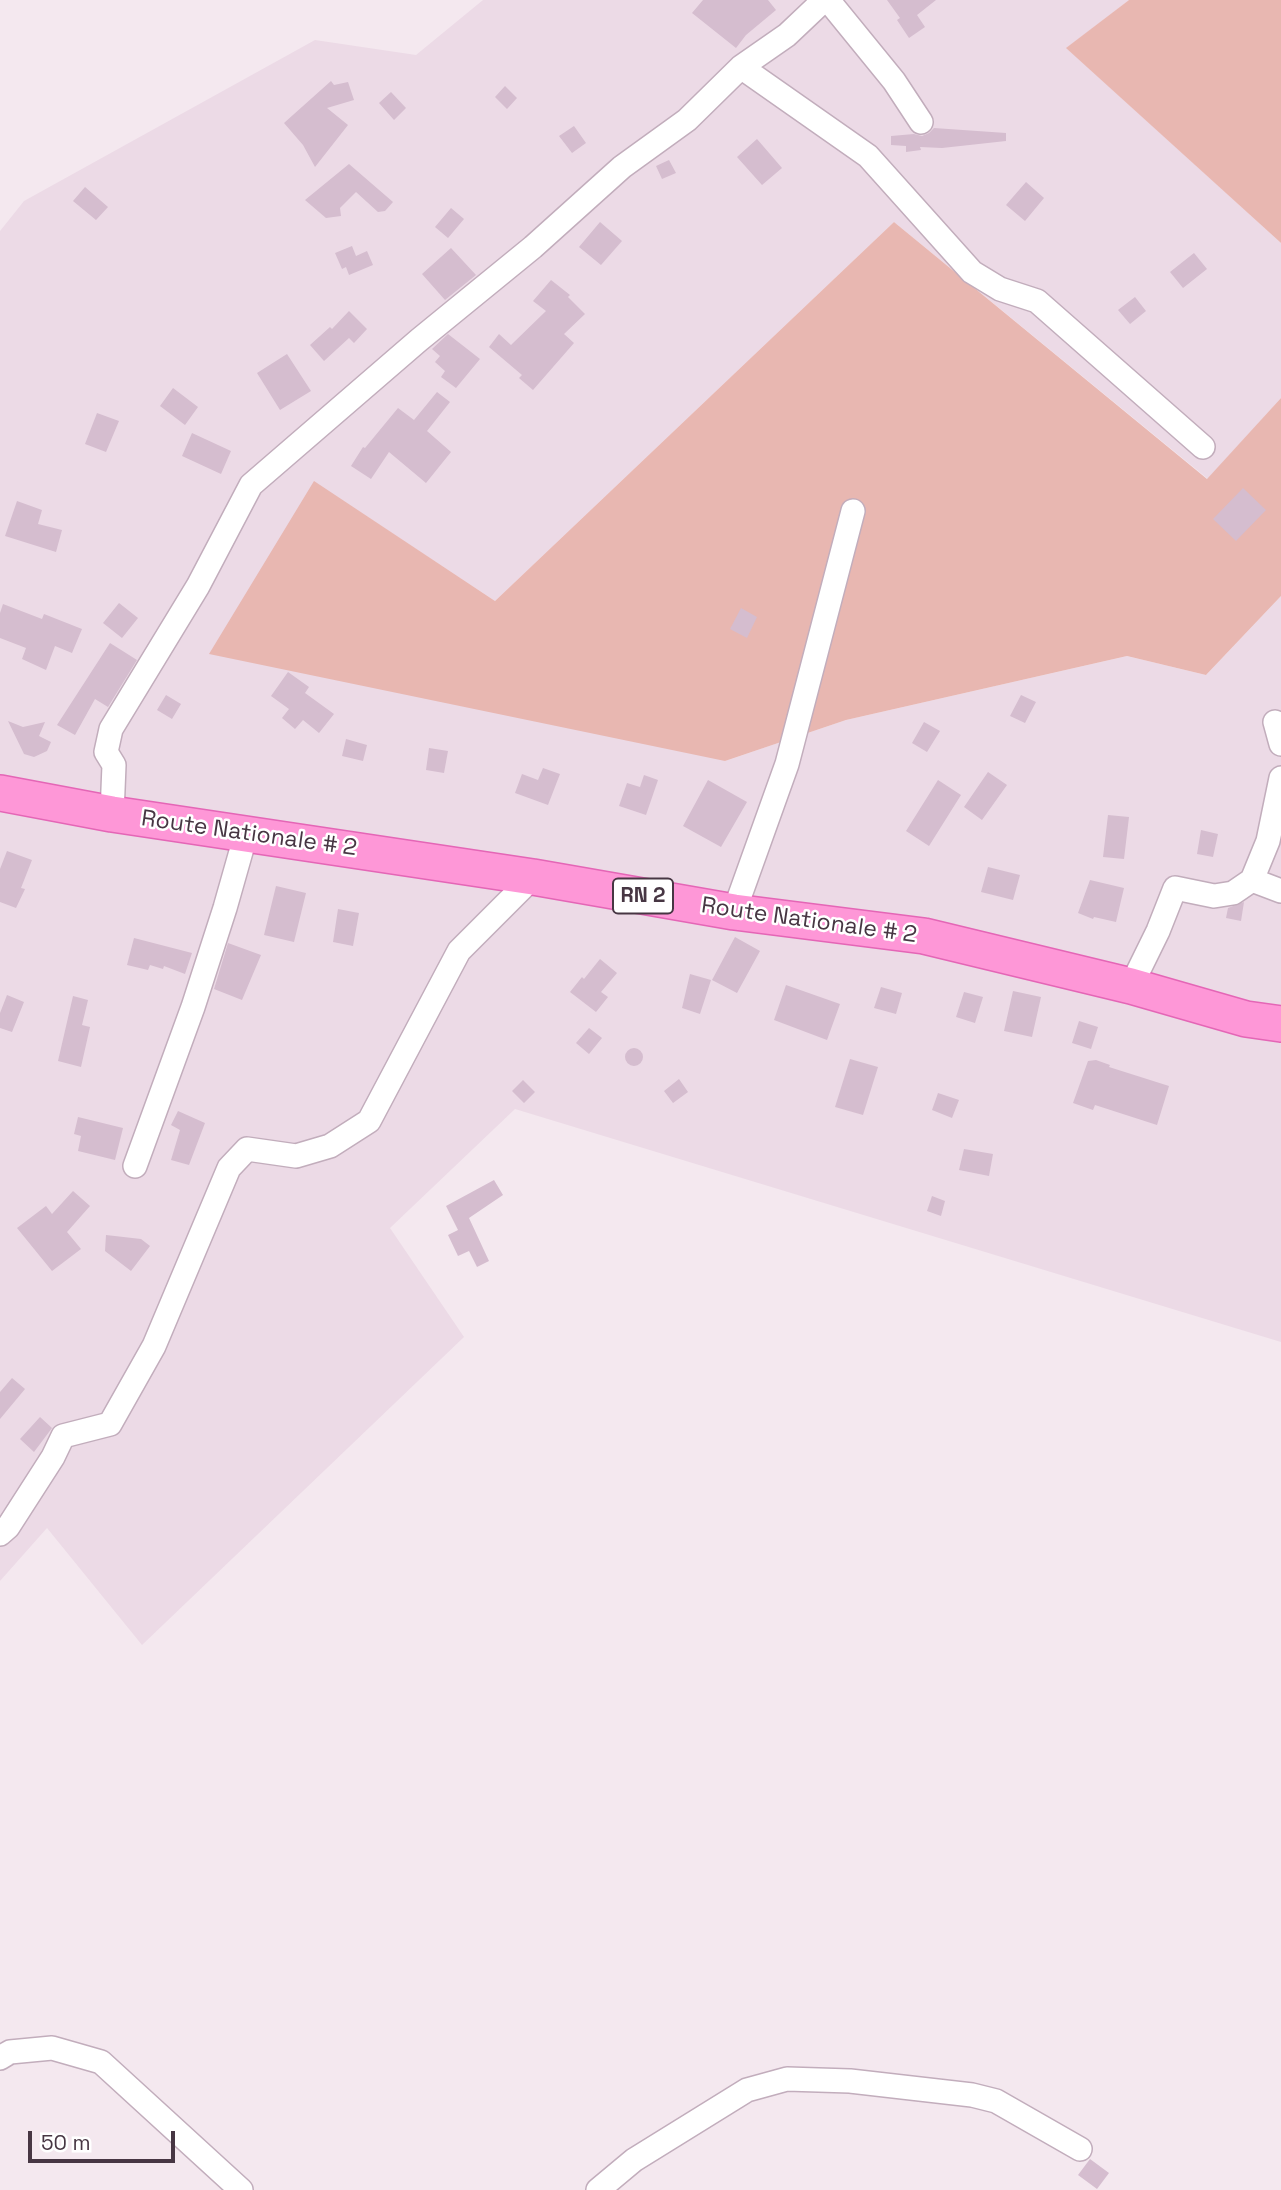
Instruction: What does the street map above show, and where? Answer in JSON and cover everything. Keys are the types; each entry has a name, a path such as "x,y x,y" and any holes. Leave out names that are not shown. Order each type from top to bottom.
{"main road":[{"name":"Route Nationale # 2","path":"0,793 112,814 533,877 734,912 924,936 1130,986 1247,1018 1281,1024"}],"street":[{"path":"112,814 114,765 106,752 111,729 198,586 251,485 533,247 622,167 687,120 741,67 788,35 826,0 894,81 921,122"},
{"path":"741,67 869,156 972,272 1000,289 1037,301 1203,447"},
{"path":"734,912 787,764 853,511"},
{"path":"1130,986 1158,931 1175,888 1213,896 1233,893 1252,880 1268,841 1281,778"},
{"path":"135,1166 197,995 246,834"},
{"path":"0,1534 8,1527 53,1457 63,1436 110,1424 154,1346 229,1168 247,1149 296,1156 330,1146 369,1121 459,951 533,877"},
{"path":"1252,880 1281,891"},
{"path":"0,2058 9,2052 52,2048 101,2062 241,2190"},
{"path":"598,2190 634,2160 747,2090 787,2079 850,2081 972,2095 996,2101 1080,2149"}],"shaded area":[{"path":"483,0 1129,0 1067,48 1281,243 1281,398 1208,479 894,222 495,601 314,482 725,761 846,720 1127,656 1206,675 1281,596 1281,1342 515,1109 390,1228 464,1337 142,1645 47,1528 0,1581 0,231 24,201 315,40 416,55"},
{"path":"1129,0 1281,0 1281,243 1066,48"},
{"path":"894,222 1207,479 1281,398 1281,596 1206,675 1127,656 846,720 725,761 209,654 314,481 495,601"}],"building":[{"path":"703,0 768,0 776,10 746,35 736,48 692,13"},
{"path":"887,0 936,0 917,15 925,27 909,38 897,20 900,18"},
{"path":"331,81 334,85 348,82 354,100 327,108 348,125 315,167 303,145 284,123"},
{"path":"505,86 517,98 507,109 495,97"},
{"path":"391,92 406,108 394,120 379,103"},
{"path":"574,126 586,143 572,153 559,136"},
{"path":"934,128 1006,133 1006,141 942,148 920,147 921,150 906,152 906,146 891,145 891,136 922,136"},
{"path":"757,139 782,168 762,185 737,157"},
{"path":"669,160 676,173 662,179 656,166"},
{"path":"349,164 393,202 385,211 378,212 356,192 340,208 341,216 326,218 305,200"},
{"path":"1026,182 1044,198 1025,221 1006,205"},
{"path":"85,187 108,207 96,220 73,201"},
{"path":"451,208 464,219 448,238 435,227"},
{"path":"600,222 622,241 601,265 579,247"},
{"path":"352,246 356,256 367,251 373,265 349,275 346,267 342,269 335,253"},
{"path":"451,248 476,275 445,300 422,274"},
{"path":"1194,253 1207,269 1183,288 1170,272"},
{"path":"551,280 570,295 568,297 585,314 564,334 574,343 533,390 519,378 522,375 489,347 499,334 511,345 546,311 533,301"},
{"path":"1135,297 1146,311 1130,324 1118,310"},
{"path":"349,311 367,329 354,343 349,338 324,361 310,345 330,327 332,329"},
{"path":"448,334 480,359 456,388 441,377 445,371 435,362 440,356 432,349"},
{"path":"287,354 311,391 280,410 257,373"},
{"path":"173,388 198,407 185,425 160,406"},
{"path":"437,392 450,402 427,431 451,452 426,483 389,452 371,479 351,466 363,447 365,448 398,408 414,420"},
{"path":"97,413 119,421 106,452 85,444"},
{"path":"192,433 231,451 221,474 182,456"},
{"path":"1243,488 1266,510 1236,541 1213,519"},
{"path":"17,501 42,510 38,524 62,530 56,552 5,536"},
{"path":"119,603 138,618 122,638 103,623"},
{"path":"3,604 42,619 44,614 82,629 72,653 55,646 46,670 22,659 26,648 0,638 0,613"},
{"path":"741,608 757,617 747,638 730,629"},
{"path":"110,643 137,660 108,707 95,699 75,735 57,725"},
{"path":"288,672 309,687 305,693 334,714 319,733 303,720 295,729 282,718 289,709 271,696"},
{"path":"166,695 181,704 172,719 157,710"},
{"path":"1021,695 1036,702 1025,723 1010,716"},
{"path":"8,721 23,727 45,722 39,736 51,742 47,751 34,757 24,754"},
{"path":"924,722 940,731 927,752 912,743"},
{"path":"346,739 367,745 363,761 342,756"},
{"path":"429,748 448,751 444,773 426,770"},
{"path":"543,768 560,774 548,805 515,793 522,774 538,780"},
{"path":"988,772 1007,785 982,820 964,807"},
{"path":"644,775 658,780 646,815 619,806 627,783 640,787"},
{"path":"708,780 747,802 721,847 683,826"},
{"path":"938,780 961,795 929,846 906,831"},
{"path":"1108,815 1129,817 1124,859 1103,857"},
{"path":"1201,830 1218,834 1213,857 1197,854"},
{"path":"7,851 32,860 21,888 25,889 16,908 0,902 0,869"},
{"path":"988,867 1020,875 1013,900 981,892"},
{"path":"1090,880 1124,888 1116,922 1094,917 1093,919 1078,913"},
{"path":"276,886 306,893 294,942 264,935"},
{"path":"1244,902 1241,921 1226,918 1228,908"},
{"path":"338,909 359,913 353,946 333,942"},
{"path":"735,937 760,951 737,993 712,980"},
{"path":"134,938 192,953 185,974 164,966 163,969 150,965 148,970 127,965"},
{"path":"228,943 261,955 242,1000 214,989"},
{"path":"600,959 617,973 601,992 608,997 596,1012 570,992"},
{"path":"690,974 711,980 700,1014 682,1008"},
{"path":"786,985 840,1004 827,1040 774,1020"},
{"path":"881,987 902,993 896,1014 874,1008"},
{"path":"1013,991 1041,997 1032,1037 1004,1031"},
{"path":"964,992 983,997 975,1023 956,1017"},
{"path":"7,995 24,1002 12,1032 0,1028 0,1013"},
{"path":"73,996 88,1000 82,1025 90,1027 81,1067 58,1061"},
{"path":"1079,1021 1098,1027 1091,1049 1072,1043"},
{"path":"589,1028 602,1038 589,1054 576,1043"},
{"path":"634,1048 640,1051 643,1057 640,1063 634,1066 628,1063 625,1057 628,1051"},
{"path":"850,1059 878,1067 863,1115 835,1107"},
{"path":"1096,1060 1110,1065 1109,1067 1169,1086 1157,1125 1095,1105 1093,1110 1073,1103 1088,1061"},
{"path":"679,1079 688,1092 673,1103 664,1091"},
{"path":"523,1080 535,1092 524,1103 512,1091"},
{"path":"938,1093 959,1100 952,1118 932,1110"},
{"path":"178,1111 205,1123 189,1165 171,1160 180,1130 171,1125"},
{"path":"78,1117 123,1128 115,1160 78,1151 81,1136 74,1134"},
{"path":"964,1149 993,1154 989,1176 959,1170"},
{"path":"494,1180 503,1195 469,1218 489,1261 477,1267 469,1251 458,1256 448,1235 458,1230 446,1206"},
{"path":"73,1191 90,1206 67,1232 81,1249 52,1271 17,1228 46,1206 52,1214"},
{"path":"932,1196 945,1201 941,1216 927,1211"},
{"path":"106,1235 141,1239 150,1246 131,1271 105,1251"},
{"path":"12,1378 25,1389 0,1419 0,1392"},
{"path":"40,1417 52,1428 34,1452 20,1439"},
{"path":"1090,2159 1109,2173 1097,2189 1078,2175"}]}
